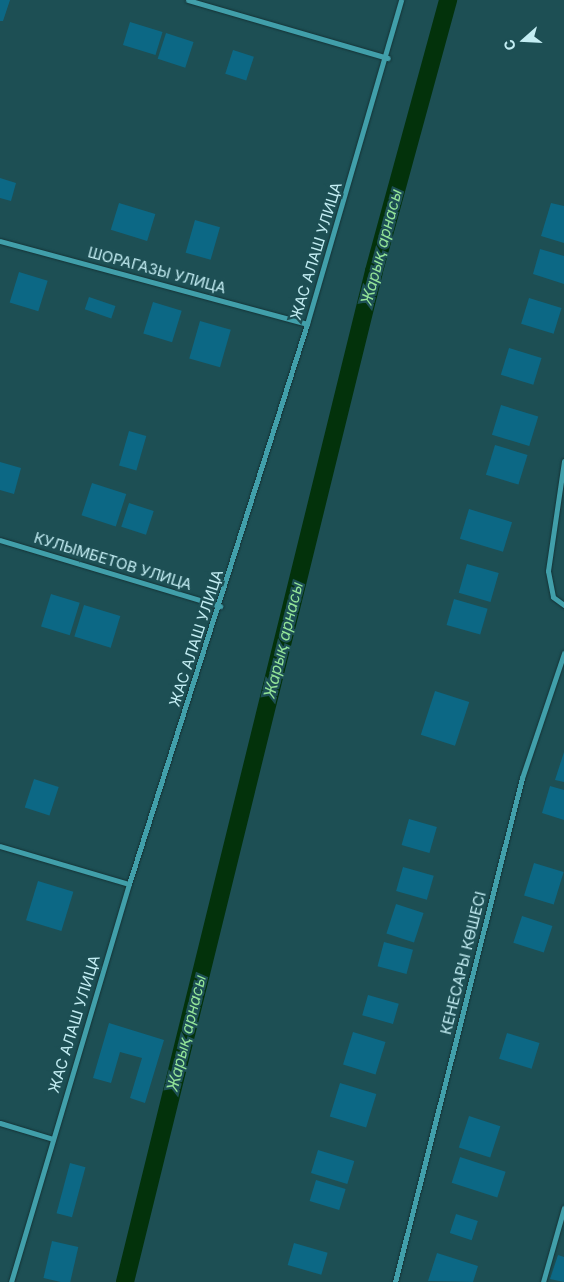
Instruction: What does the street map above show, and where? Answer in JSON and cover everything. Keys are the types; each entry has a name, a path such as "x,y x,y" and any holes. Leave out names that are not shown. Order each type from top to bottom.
{"street":[{"path":"188,0 388,58"},
{"name":"ЖАС АЛАШ УЛИЦА","path":"11,1282 129,884 220,606 388,58 401,0"},
{"name":"ШОРАГАЗЫ УЛИЦА","path":"0,241 307,324"},
{"path":"564,461 548,570 553,597 564,605"},
{"name":"КУЛЫМБЕТОВ УЛИЦА","path":"0,540 220,606"},
{"name":"КЕНЕСАРЫ КӨШЕСІ","path":"395,1282 522,778 556,664 564,653"},
{"path":"0,846 129,884"},
{"path":"0,1123 53,1139"},
{"path":"543,1282 564,1208"}],"building":[{"path":"0,0 10,0 3,21 0,21"},
{"path":"130,22 163,32 155,55 123,45"},
{"path":"166,33 194,42 185,68 158,59"},
{"path":"233,50 254,57 246,81 225,74"},
{"path":"0,178 16,183 11,201 0,198"},
{"path":"119,203 155,214 147,241 111,230"},
{"path":"551,203 564,206 564,243 541,236"},
{"path":"195,220 220,227 211,260 186,253"},
{"path":"540,249 564,256 564,284 533,274"},
{"path":"19,272 48,281 38,311 10,303"},
{"path":"89,297 115,306 111,318 85,309"},
{"path":"529,298 562,308 554,334 521,324"},
{"path":"153,302 182,311 172,342 143,334"},
{"path":"200,321 231,330 220,367 189,358"},
{"path":"509,348 542,358 533,385 501,375"},
{"path":"501,405 538,416 529,446 492,435"},
{"path":"129,431 146,436 136,471 119,466"},
{"path":"495,445 528,455 518,485 486,475"},
{"path":"0,462 21,468 14,494 0,490"},
{"path":"92,483 126,494 116,526 81,515"},
{"path":"129,503 154,511 146,535 121,527"},
{"path":"469,509 512,522 503,552 460,539"},
{"path":"467,564 499,573 490,602 459,593"},
{"path":"51,594 80,603 70,635 41,627"},
{"path":"454,599 488,609 480,635 447,625"},
{"path":"84,605 120,616 111,648 74,637"},
{"path":"435,691 469,702 455,746 421,735"},
{"path":"564,752 564,782 555,780"},
{"path":"34,779 59,787 49,816 25,808"},
{"path":"550,786 564,790 564,820 542,813"},
{"path":"409,819 437,827 429,853 402,845"},
{"path":"534,863 564,872 554,905 524,896"},
{"path":"403,867 434,876 427,900 396,891"},
{"path":"38,881 73,892 61,931 26,920"},
{"path":"396,904 424,913 414,942 386,933"},
{"path":"522,916 552,926 544,953 513,943"},
{"path":"384,942 413,950 407,974 378,966"},
{"path":"368,995 399,1004 393,1024 362,1015"},
{"path":"109,1023 164,1040 145,1103 130,1098 142,1058 120,1052 111,1083 93,1078"},
{"path":"353,1032 386,1042 376,1074 343,1065"},
{"path":"507,1033 540,1043 532,1069 499,1059"},
{"path":"340,1083 376,1094 366,1128 330,1116"},
{"path":"469,1116 500,1126 490,1158 459,1147"},
{"path":"318,1150 354,1161 347,1184 311,1173"},
{"path":"460,1157 506,1172 497,1198 452,1183"},
{"path":"70,1163 85,1167 72,1217 57,1213"},
{"path":"316,1180 346,1189 339,1210 310,1201"},
{"path":"456,1214 478,1221 472,1240 450,1233"},
{"path":"52,1241 78,1247 70,1282 43,1278"},
{"path":"294,1243 328,1253 321,1275 288,1265"},
{"path":"437,1253 478,1266 473,1282 428,1281"},
{"path":"558,1255 564,1257 564,1282 550,1279"}],"waterway":[{"name":"Жарық арнасы","path":"125,1282 374,271 448,0"}]}
